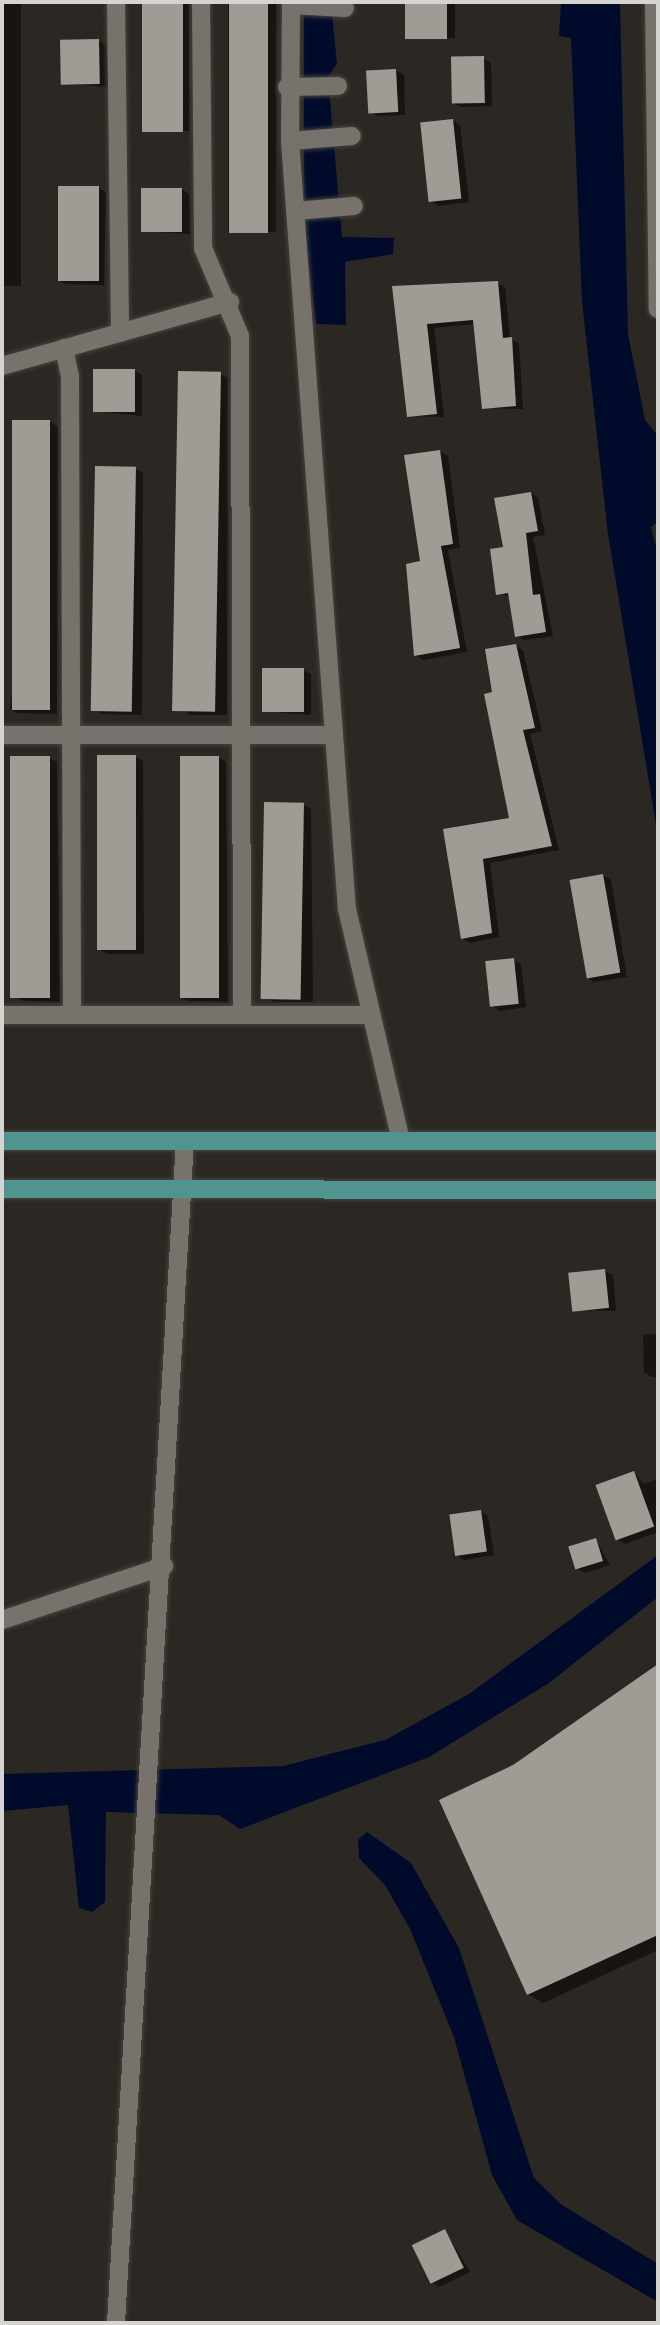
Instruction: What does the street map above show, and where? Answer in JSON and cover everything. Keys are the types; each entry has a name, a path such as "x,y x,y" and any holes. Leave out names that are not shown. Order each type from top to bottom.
{"main road":[{"path":"2,1141 658,1141"},
{"path":"2,1189 658,1190"}],"street":[{"path":"116,2 120,333"},
{"path":"201,2 203,248 230,302 240,336 238,735 242,1015"},
{"path":"654,2 658,309"},
{"path":"345,8 291,3 287,87 330,736 347,909 401,1141"},
{"path":"287,87 338,86"},
{"path":"290,141 352,136"},
{"path":"295,211 354,206"},
{"path":"2,366 230,302"},
{"path":"64,348 70,377 72,1015"},
{"path":"2,734 330,736"},
{"path":"2,1015 371,1015"},
{"path":"116,2323 187,1190 185,1142"},
{"path":"2,1620 164,1566"}],"water":[{"path":"304,2 332,13 337,64 328,76 342,237 394,238 393,254 345,262 346,325 316,324 304,222"},
{"path":"561,2 620,4 628,334 645,420 658,436 658,522 651,527 658,555 658,837 608,534 582,302 571,38 559,36"},
{"path":"658,1555 658,1597 549,1683 429,1757 240,1829 219,1815 106,1812 105,1902 92,1912 79,1908 68,1805 2,1811 2,1774 283,1766 385,1740 469,1694"},
{"path":"367,1832 411,1863 459,1948 534,2178 562,2205 658,2264 658,2302 517,2220 492,2175 454,2037 410,1929 385,1885 359,1858 358,1840"}],"building":[{"path":"142,2 183,2 183,132 142,132"},
{"path":"229,2 268,2 268,233 229,233"},
{"path":"405,2 447,2 447,39 405,39"},
{"path":"99,39 100,84 61,85 60,40"},
{"path":"484,56 485,103 452,104 451,57"},
{"path":"396,69 398,112 368,114 366,71"},
{"path":"453,119 461,199 429,202 420,122"},
{"path":"58,186 99,186 99,281 58,281"},
{"path":"141,188 182,188 182,232 141,232"},
{"path":"498,281 503,338 512,337 516,406 482,409 473,320 427,324 437,414 407,417 392,286"},
{"path":"93,369 135,369 135,412 93,412"},
{"path":"178,371 221,372 215,712 172,711"},
{"path":"12,420 50,420 50,710 12,710"},
{"path":"440,450 453,544 441,546 460,648 414,656 406,564 420,561 404,455"},
{"path":"95,466 136,467 132,712 91,711"},
{"path":"531,492 538,531 526,533 533,595 540,594 546,632 515,637 508,593 496,595 490,549 503,547 494,498"},
{"path":"516,644 535,728 523,730 552,846 483,859 492,933 461,939 443,829 509,818 484,694 492,692 485,649"},
{"path":"262,668 304,668 304,712 262,712"},
{"path":"97,755 136,755 136,950 97,950"},
{"path":"10,756 50,756 50,998 10,998"},
{"path":"180,756 219,756 219,998 180,998"},
{"path":"264,802 304,803 301,1000 261,999"},
{"path":"603,874 620,972 587,978 570,880"},
{"path":"514,958 519,1004 490,1007 485,961"},
{"path":"605,1269 609,1308 572,1312 568,1273"},
{"path":"634,1471 654,1526 616,1540 595,1485"},
{"path":"481,1510 487,1552 455,1556 449,1514"},
{"path":"596,1538 603,1561 575,1569 568,1546"},
{"path":"658,1664 658,1935 527,1995 439,1800 513,1765"},
{"path":"445,2229 464,2268 431,2284 412,2245"}]}
